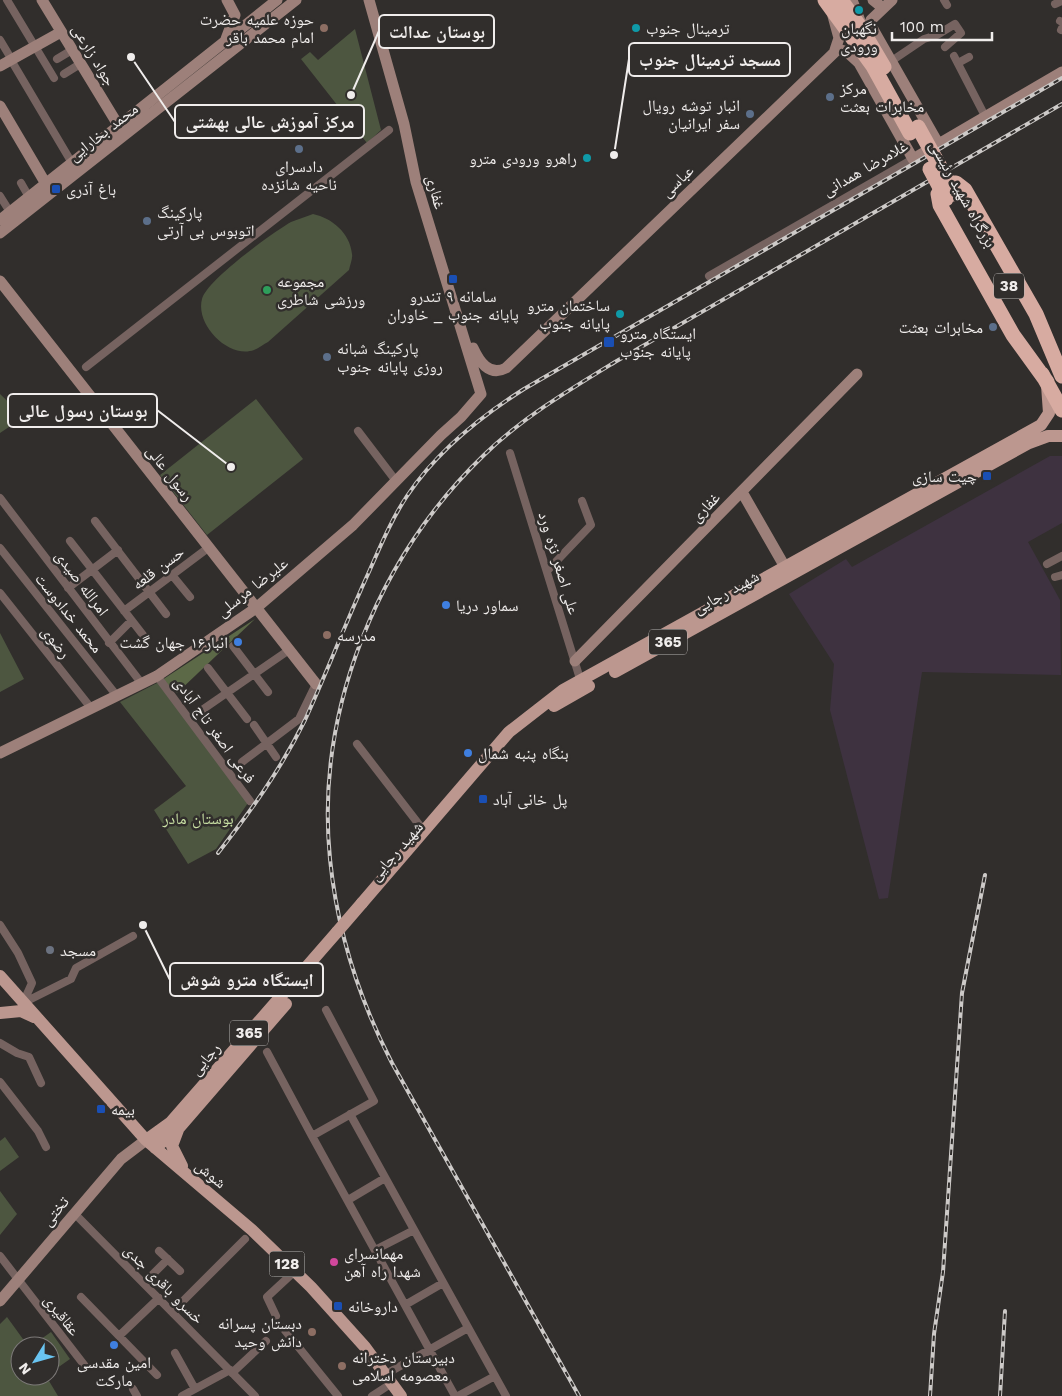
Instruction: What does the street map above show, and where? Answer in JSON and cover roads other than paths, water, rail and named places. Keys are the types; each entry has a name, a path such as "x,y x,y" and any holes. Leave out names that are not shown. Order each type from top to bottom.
{"highway":[{"name":"بزرگراه شهید رئیسی","path":"841,0 861,28 914,130 1055,383 1062,410"},
{"name":"بزرگراه شهید رئیسی","path":"828,6 873,66 914,130"},
{"path":"956,183 965,190 1036,314 1055,383 1013,335 940,205 938,194 945,185 956,183"}],"main road":[{"name":"365","path":"1027,439 1047,418 1055,383"},
{"name":"365","path":"1027,439 1062,436"},
{"name":"شهید رجایی","path":"364,908 514,739 582,685 785,567 1027,439"},
{"name":"شهید رجایی","path":"364,908 424,831 509,732 563,690 582,685 1027,439"},
{"name":"رجایی","path":"164,1135 171,1122 364,908"},
{"name":"رجایی","path":"178,1129 338,937"},
{"name":"شوش","path":"0,976 147,1145 187,1175 252,1230 295,1271 351,1331 401,1396"},
{"path":"0,1013 21,1011 28,1013 38,1020"},
{"name":"365","path":"147,1145 178,1129"},
{"path":"178,1129 172,1146 187,1175"}],"street":[{"path":"6,0 54,78"},
{"name":"جواد زارعی","path":"42,0 121,131"},
{"path":"224,42 231,29 235,15 227,0"},
{"name":"محمد بخارایی","path":"0,233 224,42 277,0"},
{"name":"محمد بخارایی","path":"0,220 72,163 121,131 296,0"},
{"name":"غفاری","path":"368,0 404,124 416,182 482,390"},
{"path":"852,0 861,28"},
{"path":"874,0 883,8"},
{"path":"892,0 870,20 870,24 890,62 939,144"},
{"path":"828,6 839,38 835,50"},
{"path":"890,62 924,39 937,35 955,24 961,33 945,47"},
{"path":"0,66 61,32"},
{"path":"0,40 72,163"},
{"path":"835,50 840,48 858,63 913,159"},
{"path":"58,59 72,50"},
{"name":"عباسی","path":"454,305 479,360 494,370 506,368 835,50"},
{"path":"969,57 956,60 985,116"},
{"path":"64,74 80,64"},
{"name":"غلامرضا همدانی","path":"709,276 1062,72"},
{"path":"969,106 977,100"},
{"path":"0,106 46,184"},
{"path":"86,367 389,130"},
{"path":"21,183 29,197"},
{"path":"0,196 10,212"},
{"name":"رسول عالی","path":"0,281 316,684"},
{"name":"غفاری","path":"575,661 857,374"},
{"name":"علیرضا مرسلی","path":"0,753 158,676 256,608 353,525 461,417 479,398 482,390"},
{"path":"358,431 396,480"},
{"name":"علی اصغر نژه ورد","path":"510,453 582,685"},
{"path":"742,492 785,567"},
{"name":"امرالله صیدی","path":"0,498 142,684"},
{"path":"547,571 591,526 582,501"},
{"path":"94,521 166,614"},
{"path":"70,541 143,635"},
{"name":"حسن قلعه","path":"124,611 208,548"},
{"name":"محمد خدادوست","path":"1,550 118,696"},
{"path":"68,588 118,550"},
{"path":"1047,564 1062,556"},
{"path":"172,575 190,597"},
{"name":"رضوی","path":"0,593 91,708"},
{"path":"109,643 131,621"},
{"path":"233,646 268,692"},
{"path":"202,710 289,650"},
{"path":"208,668 247,719"},
{"name":"فرعی اصغر تاج آبادی","path":"158,676 250,800"},
{"path":"242,762 299,719 316,684"},
{"path":"254,725 276,757"},
{"path":"357,744 424,831"},
{"path":"0,925 18,953 32,983 23,1003"},
{"path":"23,1003 71,979 76,968 133,936"},
{"path":"312,1136 374,1101 326,1010"},
{"path":"0,1043 28,1057 41,1083"},
{"path":"267,1052 405,1305 457,1396 494,1376"},
{"path":"0,1082 38,1130 46,1147"},
{"path":"350,1114 506,1396"},
{"name":"تختی","path":"0,1302 121,1159 147,1145"},
{"path":"348,1200 386,1178"},
{"name":"خسرو باقری جدی","path":"74,1213 255,1396"},
{"path":"375,1250 414,1230"},
{"path":"172,1312 245,1238"},
{"path":"159,1251 180,1271"},
{"name":"عقاقیری","path":"0,1256 85,1366"},
{"path":"144,1283 168,1259"},
{"path":"276,1316 267,1297 295,1271"},
{"path":"405,1305 443,1283"},
{"path":"81,1297 157,1375"},
{"path":"119,1336 159,1298"},
{"path":"283,1328 338,1396"},
{"path":"372,1396 389,1378 429,1348 468,1328"},
{"path":"182,1396 231,1372 266,1341"},
{"path":"176,1352 195,1389"}],"railway":[{"path":"218,853 265,789 296,738 381,544 401,505 432,464 460,436 491,411 524,389 1062,78"},
{"path":"579,1396 392,1063 369,1014 351,964 333,886 328,803 333,748 344,693 362,640 385,589 413,540 446,496 484,455 514,429 546,405 615,362 1062,104"},
{"path":"930,1396 934,1334 943,1272 962,993 985,875"},
{"path":"1000,1396 1005,1311"}],"place":[{"name":"نگهبان ورودی","path":"859,10"},
{"name":"حوزه علمیه حضرت امام محمد باقر","path":"324,28"},
{"name":"ترمینال جنوب","path":"636,28"},
{"name":"مرکز آموزش عالی بهشتی","path":"131,57"},
{"name":"بوستان عدالت","path":"351,95"},
{"name":"مرکز مخابرات بعثت","path":"830,97"},
{"name":"انبار توشه رویال سفر ایرانیان","path":"750,114"},
{"name":"دادسرای ناحیه شانزده","path":"299,149"},
{"name":"مسجد ترمینال جنوب","path":"614,155"},
{"name":"راهرو ورودی مترو","path":"587,158"},
{"name":"باغ آذری","path":"56,189"},
{"name":"پارکینگ اتوبوس بی آرتی","path":"147,221"},
{"name":"سامانه ۹ تندرو پایانه جنوب _ خاوران","path":"453,279"},
{"name":"مجموعه ورزشی شاطری","path":"267,290"},
{"name":"ساختمان مترو پایانه جنوب","path":"620,314"},
{"name":"مخابرات بعثت","path":"993,327"},
{"name":"ایستگاه مترو پایانه جنوب","path":"609,342"},
{"name":"پارکینگ شبانه روزی پایانه جنوب","path":"327,357"},
{"name":"بوستان رسول عالی","path":"231,467"},
{"name":"چیت سازی","path":"987,476"},
{"name":"سماور دریا","path":"446,605"},
{"name":"مدرسه","path":"327,635"},
{"name":"انبار۱۶ جهان گشت","path":"238,642"},
{"name":"بنگاه پنبه شمال","path":"468,753"},
{"name":"پل خانی آباد","path":"483,799"},
{"name":"ایستگاه مترو شوش","path":"143,925"},
{"name":"مسجد","path":"50,950"},
{"name":"بیمه","path":"101,1109"},
{"name":"مهمانسرای شهدا راه آهن","path":"334,1262"},
{"name":"داروخانه","path":"338,1306"},
{"name":"دبستان پسرانه دانش وحید","path":"312,1332"},
{"name":"امین مقدسی مارکت","path":"114,1345"},
{"name":"دبیرستان دخترانه معصومه اسلامی","path":"342,1366"}],"park label":[{"name":"بوستان مادر","path":"198,818"}]}
